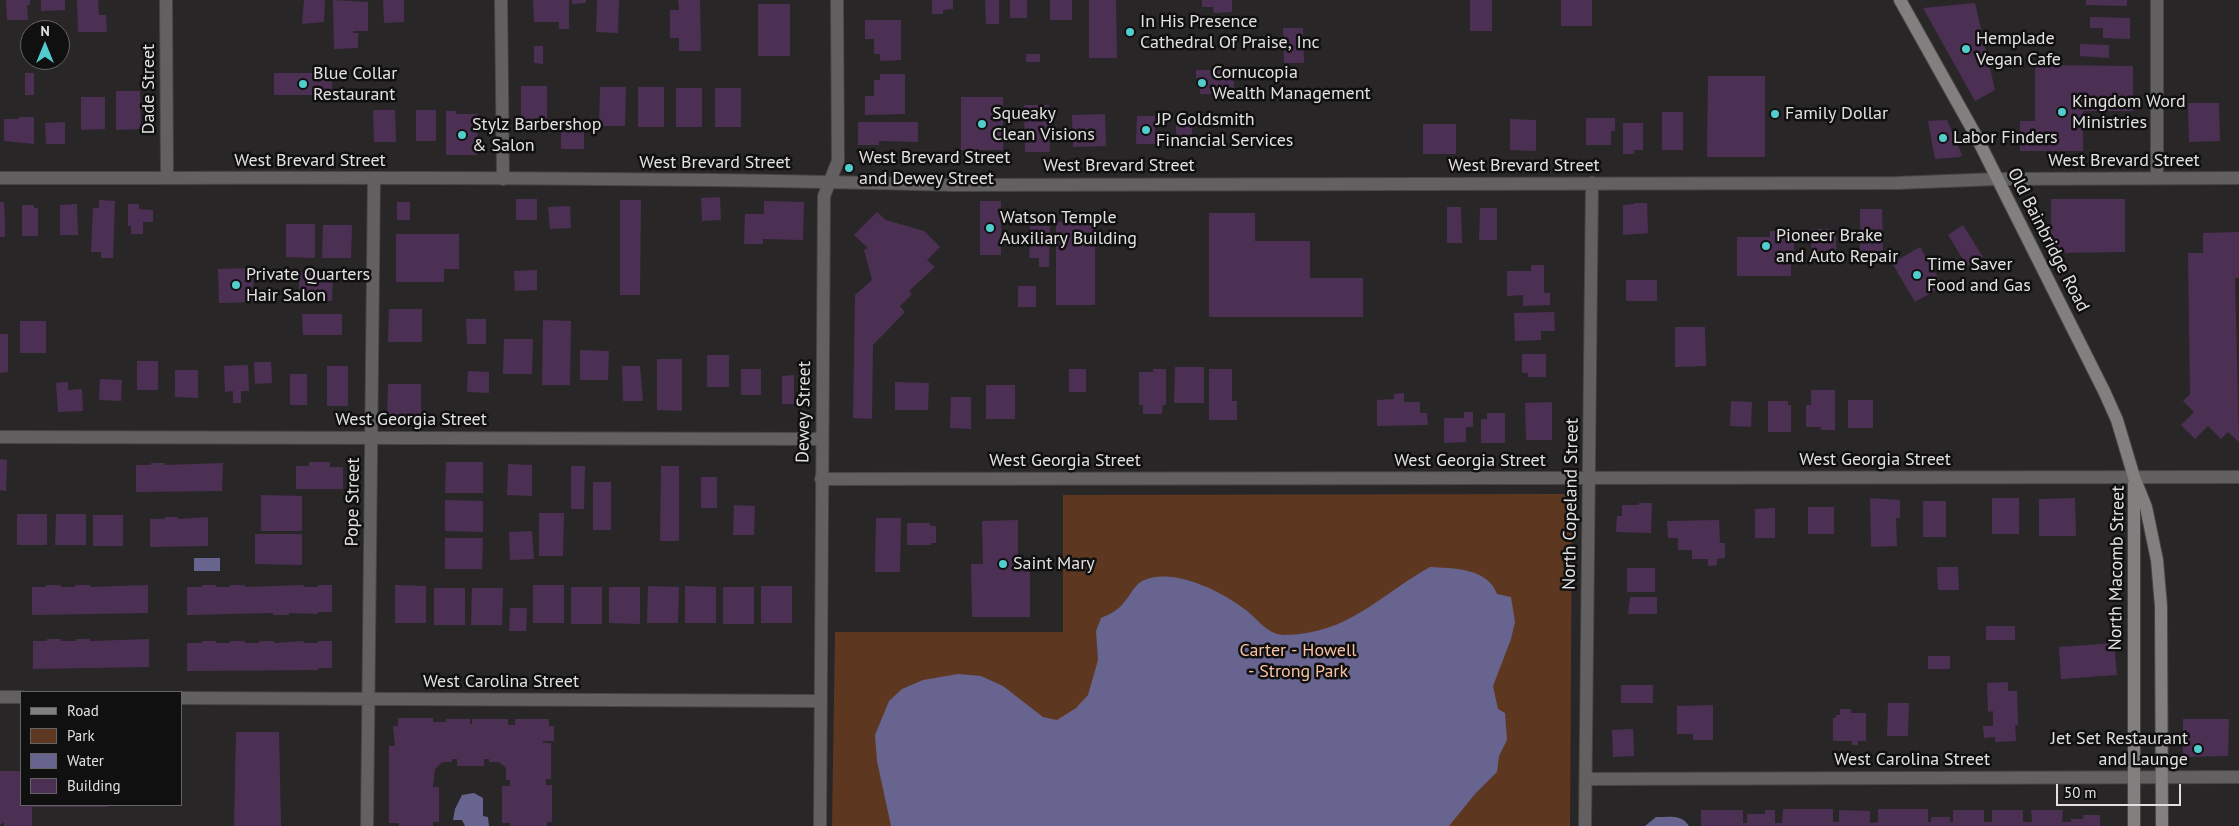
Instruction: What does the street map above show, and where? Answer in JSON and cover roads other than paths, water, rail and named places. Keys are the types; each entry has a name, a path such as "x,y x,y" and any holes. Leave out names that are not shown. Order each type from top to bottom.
{"main road":[{"name":"Old Bainbridge Road","path":"1900,0 1975,134 2107,397 2127,448 2134,477"},
{"name":"North Macomb Street","path":"2134,477 2146,507 2154,536 2158,571 2162,690 2162,826"},
{"name":"North Macomb Street","path":"2134,477 2134,826"}],"street":[{"name":"Dade Street","path":"166,0 167,178"},
{"path":"501,0 503,179"},
{"name":"Dewey Street","path":"820,826 824,196 838,161 837,0"},
{"path":"2157,0 2157,178"},
{"name":"West Brevard Street","path":"0,178 830,181 953,185 1897,183 1997,179 2239,178"},
{"name":"Pope Street","path":"367,826 374,178"},
{"name":"North Copeland Street","path":"1585,826 1592,183"},
{"name":"West Georgia Street","path":"0,436 821,439"},
{"name":"West Georgia Street","path":"821,480 2239,477"},
{"path":"0,697 20,697"},
{"name":"West Carolina Street","path":"182,698 821,701"},
{"name":"West Carolina Street","path":"1586,778 2239,777"}],"water":[{"path":"194,558 220,558 220,571 194,571"},
{"path":"1430,567 1469,571 1486,579 1497,594 1511,597 1515,622 1511,639 1493,686 1498,709 1505,713 1507,740 1499,756 1497,772 1475,794 1449,826 891,826 877,761 875,735 889,701 902,689 923,680 958,674 981,676 1003,686 1043,717 1057,720 1076,708 1088,695 1098,660 1096,631 1101,618 1120,607 1142,581 1154,577 1168,577 1197,583 1225,596 1247,611 1273,633 1284,635 1307,633 1345,621 1362,612"},
{"path":"474,793 483,798 483,816 488,817 489,826 465,826 462,820 453,820 455,809 462,795"},
{"path":"1656,817 1679,818 1689,826 1645,826"}],"place":[{"name":"In His Presence Cathedral Of Praise, Inc","path":"1130,32"},
{"name":"Hemplade Vegan Cafe","path":"1966,49"},
{"name":"Cornucopia Wealth Management","path":"1202,83"},
{"name":"Blue Collar Restaurant","path":"303,84"},
{"name":"Kingdom Word Ministries","path":"2062,112"},
{"name":"Family Dollar","path":"1775,114"},
{"name":"Squeaky Clean Visions","path":"982,124"},
{"name":"JP Goldsmith Financial Services","path":"1146,130"},
{"name":"Stylz Barbershop & Salon","path":"462,135"},
{"name":"Labor Finders","path":"1943,138"},
{"name":"West Brevard Street and Dewey Street","path":"849,168"},
{"name":"Watson Temple Auxiliary Building","path":"990,228"},
{"name":"Pioneer Brake and Auto Repair","path":"1766,246"},
{"name":"Time Saver Food and Gas","path":"1917,275"},
{"name":"Private Quarters Hair Salon","path":"236,285"},
{"name":"Saint Mary","path":"1003,564"},
{"name":"Jet Set Restaurant and Launge","path":"2198,749"}],"park label":[{"name":"Carter - Howell - Strong Park","path":"1298,661"}]}
